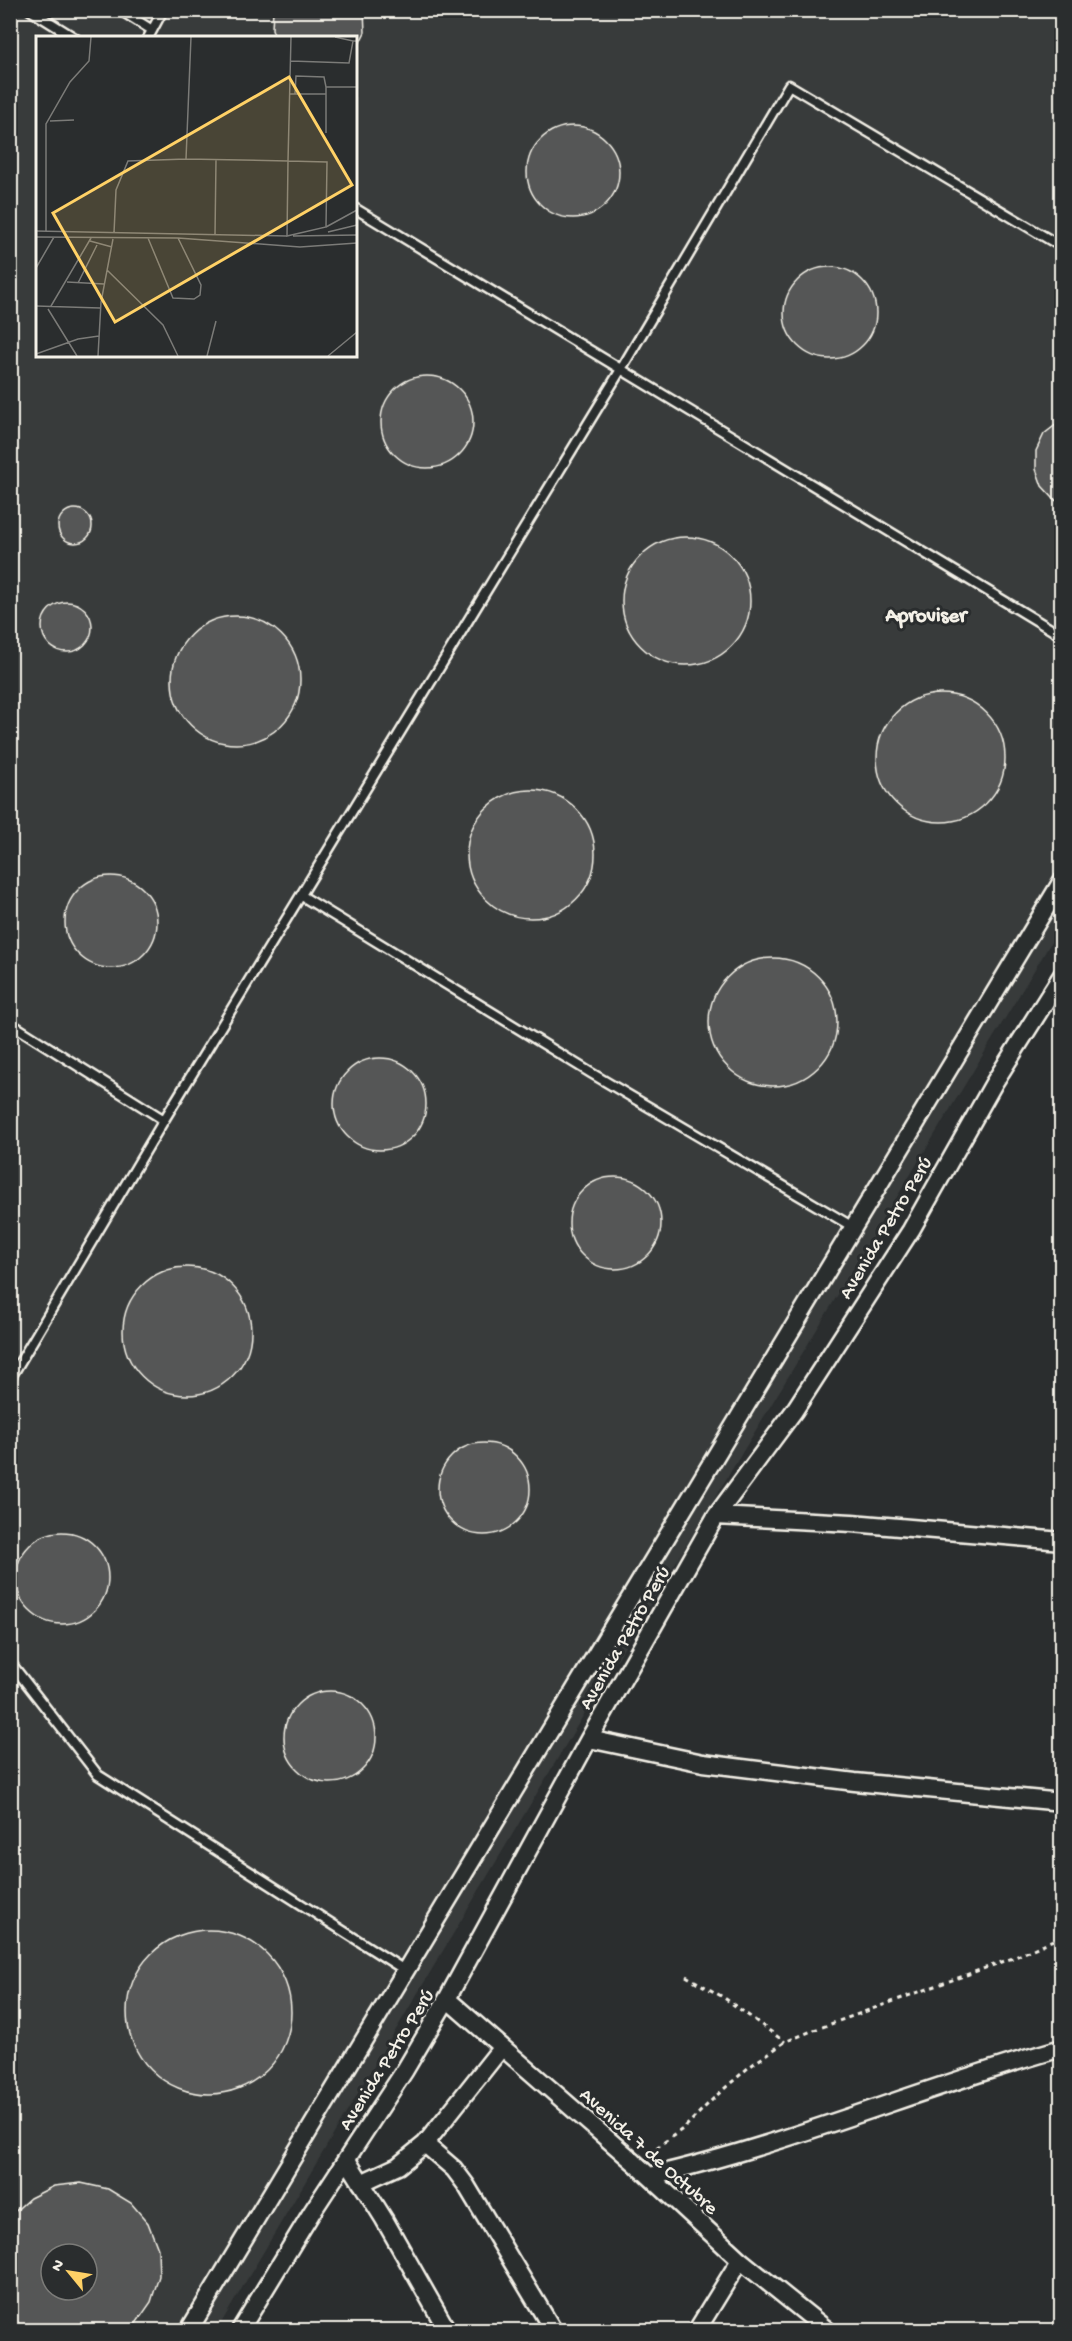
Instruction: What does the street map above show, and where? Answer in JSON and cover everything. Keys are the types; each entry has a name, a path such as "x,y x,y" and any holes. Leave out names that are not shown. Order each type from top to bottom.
{"street":[{"path":"189,2331 1062,880"},
{"name":"Avenida Petro Perú","path":"240,2331 312,2212 405,2070 447,2000 589,1739 716,1516 794,1411 911,1230 994,1083 1062,975"},
{"path":"716,1516 852,1522 1062,1541"},
{"path":"589,1739 703,1763 855,1782 1062,1802"},
{"name":"Avenida 7 de Octubre","path":"447,2000 650,2176 740,2260 827,2331"},
{"path":"362,2182 398,2166 425,2144 502,2047"},
{"path":"650,2176 742,2152 1062,2048"},
{"path":"425,2144 454,2169 466,2185 553,2331"},
{"path":"347,2160 362,2182 447,2331"},
{"path":"697,2331 740,2260"}],"lane":[{"path":"30,10 72,36"},
{"path":"120,10 150,34 163,10"},
{"path":"10,1379 164,1120 620,371 789,85 1062,248"},
{"path":"357,210 620,371 1062,636"},
{"path":"302,896 591,1073 853,1227"},
{"path":"10,1023 164,1120"},
{"path":"10,1662 98,1775 406,1971"}],"path":[{"path":"634,2162 684,2128 749,2067 785,2042 1013,1958 1062,1936"},
{"path":"686,1976 723,1997 785,2042"}],"shaded area":[{"path":"11,11 1061,11 1061,926 589,1706 217,2330 11,2330"}],"building":[{"path":"273,10 364,10 365,32 357,48 357,36 274,36 272,29"},
{"path":"564,126 582,126 599,133 612,146 619,163 619,181 612,198 599,211 582,218 564,218 547,211 534,198 527,181 527,163 534,146 547,133"},
{"path":"821,267 839,267 856,274 869,287 876,304 876,322 869,339 856,352 839,359 821,359 804,352 791,339 784,322 784,304 791,287 804,274"},
{"path":"418,376 436,376 453,383 466,396 473,413 473,431 466,448 453,461 436,468 418,468 401,461 388,448 381,431 381,413 388,396 401,383"},
{"path":"1062,420 1062,503 1055,500 1042,486 1036,469 1036,451 1044,434"},
{"path":"75,509 87,514 92,526 87,538 75,543 63,538 58,526 63,514"},
{"path":"686,537 711,542 731,556 745,576 750,601 745,626 731,646 711,660 686,665 661,660 641,646 627,626 622,601 627,576 641,556 661,542"},
{"path":"67,602 85,609 92,627 85,645 67,652 49,645 42,627 49,609"},
{"path":"236,616 261,621 281,635 295,655 300,680 295,705 281,725 261,739 236,744 211,739 191,725 177,705 172,680 177,655 191,635 211,621"},
{"path":"941,694 966,699 986,713 1000,733 1005,758 1000,783 986,803 966,817 941,822 916,817 896,803 882,783 877,758 882,733 896,713 916,699"},
{"path":"531,790 556,795 576,809 590,829 595,854 590,879 576,899 556,913 531,918 506,913 486,899 472,879 467,854 472,829 486,809 506,795"},
{"path":"102,876 120,876 137,883 150,896 157,913 157,931 150,948 137,961 120,968 102,968 85,961 72,948 65,931 65,913 72,896 85,883"},
{"path":"773,958 798,963 818,977 832,997 837,1022 832,1047 818,1067 798,1081 773,1086 748,1081 728,1067 714,1047 709,1022 714,997 728,977 748,963"},
{"path":"371,1058 389,1058 406,1065 419,1078 426,1095 426,1113 419,1130 406,1143 389,1150 371,1150 354,1143 341,1130 334,1113 334,1095 341,1078 354,1065"},
{"path":"606,1177 624,1177 641,1184 654,1197 661,1214 661,1232 654,1249 641,1262 624,1269 606,1269 589,1262 576,1249 569,1232 569,1214 576,1197 589,1184"},
{"path":"187,1267 212,1272 232,1286 246,1306 251,1331 246,1356 232,1376 212,1390 187,1395 162,1390 142,1376 128,1356 123,1331 128,1306 142,1286 162,1272"},
{"path":"475,1443 493,1443 510,1450 523,1463 530,1480 530,1498 523,1515 510,1528 493,1535 475,1535 458,1528 445,1515 438,1498 438,1480 445,1463 458,1450"},
{"path":"53,1532 71,1532 88,1539 101,1552 108,1569 108,1587 101,1604 88,1617 71,1624 53,1624 36,1617 23,1604 16,1587 16,1569 23,1552 36,1539"},
{"path":"321,1691 339,1691 356,1698 369,1711 376,1728 376,1746 369,1763 356,1776 339,1783 321,1783 304,1776 291,1763 284,1746 284,1728 291,1711 304,1698"},
{"path":"209,1930 225,1931 240,1936 267,1954 285,1981 290,1996 290,2028 285,2043 267,2070 240,2088 225,2093 209,2094 193,2093 178,2088 151,2070 133,2043 128,2028 127,2012 128,1996 133,1981 151,1954 178,1936 193,1931"},
{"path":"81,2183 108,2189 131,2203 148,2223 158,2249 159,2276 151,2302 135,2325 127,2330 26,2330 10,2315 10,2216 30,2198 54,2186"}],"district":[{"name":"Aproviser","path":"926,614"}]}
